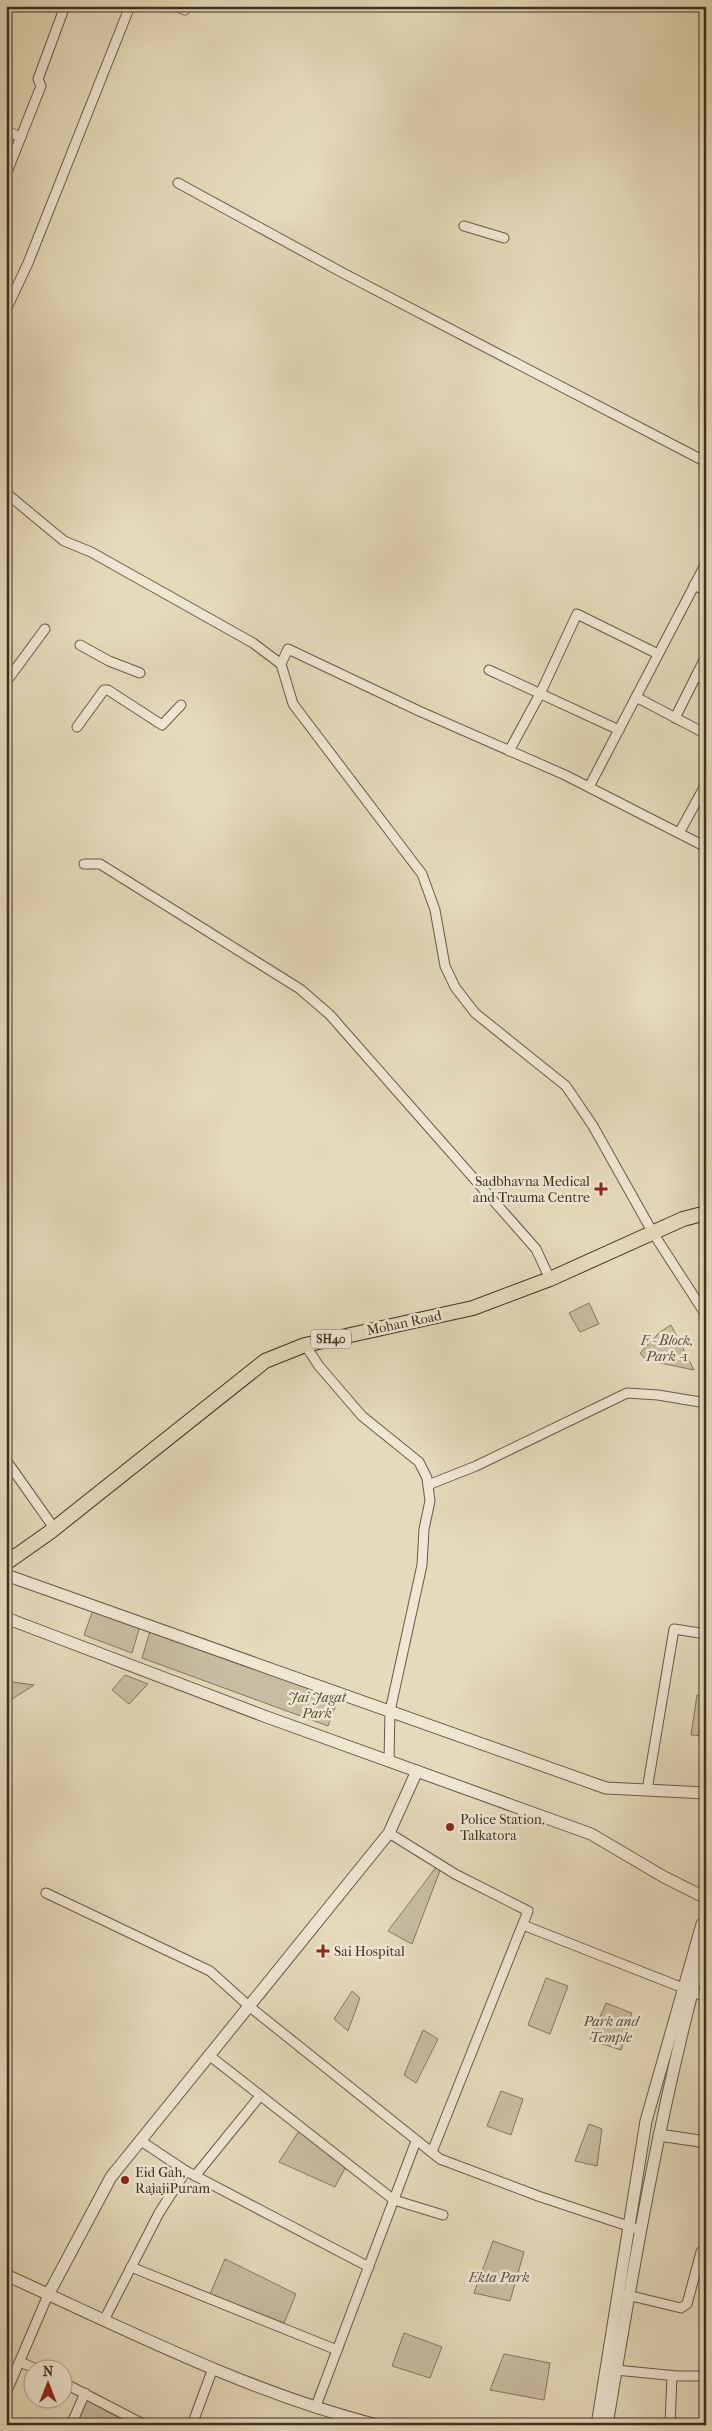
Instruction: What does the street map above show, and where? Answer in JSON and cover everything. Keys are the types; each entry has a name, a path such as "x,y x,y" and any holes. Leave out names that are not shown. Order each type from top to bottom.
{"main road":[{"name":"Mohan Road","path":"6,1563 54,1528 264,1361 305,1345 473,1308 550,1279 706,1212"}],"street":[{"path":"7,172 41,86 38,79 65,6"},
{"path":"6,310 28,263 130,6"},
{"path":"175,6 185,10"},
{"path":"6,131 21,137"},
{"path":"178,183 349,277 706,462"},
{"path":"464,226 504,238"},
{"path":"6,493 64,541 91,552 252,643 281,664 293,704 422,874 435,910 445,966 455,987 475,1013 566,1086 593,1126 654,1233 701,1300 706,1315"},
{"path":"589,787 706,563"},
{"path":"694,585 706,591"},
{"path":"509,751 540,694 577,614 658,654"},
{"path":"6,682 45,628"},
{"path":"80,644 109,660 140,673"},
{"path":"281,664 288,649 419,712 589,787 706,847"},
{"path":"675,718 706,656"},
{"path":"489,670 619,730"},
{"path":"696,676 706,681"},
{"path":"77,727 104,690 108,690 162,726 181,705"},
{"path":"636,697 706,734"},
{"path":"678,833 706,784"},
{"path":"84,864 100,864 300,989 330,1015 536,1249 550,1279"},
{"path":"305,1345 319,1366 362,1416 419,1462 428,1485 430,1501 424,1529 422,1565 390,1711 389,1761"},
{"path":"428,1485 476,1466 627,1393 658,1395 706,1403"},
{"path":"6,1460 54,1528"},
{"path":"6,1576 606,1788 705,1794"},
{"path":"6,1618 591,1834 664,1877 706,1898"},
{"path":"647,1790 674,1629 706,1634"},
{"path":"6,2393 48,2294 111,2177 389,1833 417,1771"},
{"path":"389,1833 455,1874 528,1911 432,2152"},
{"path":"46,1893 210,1971 250,2007 440,2159 538,2196 634,2228"},
{"path":"634,2228 659,2135 687,1990 702,1924 706,1922"},
{"path":"523,1925 706,1997"},
{"path":"607,2425 616,2370 646,2121 687,1990 706,1940"},
{"path":"210,2056 394,2200 443,2215"},
{"path":"195,2176 260,2096"},
{"path":"659,2135 706,2142"},
{"path":"316,2406 416,2140"},
{"path":"141,2141 195,2176 369,2267"},
{"path":"104,2320 159,2214 186,2171"},
{"path":"624,2294 681,2308 688,2304 701,2252 706,2252"},
{"path":"131,2267 337,2350"},
{"path":"6,2275 104,2320 269,2391 377,2425"},
{"path":"597,2425 624,2294"},
{"path":"192,2425 213,2368"},
{"path":"616,2370 672,2376 706,2376"},
{"path":"670,2425 672,2376"},
{"path":"72,2387 144,2425"},
{"path":"72,2425 86,2394"}],"green space":[{"path":"589,1303 599,1324 580,1332 569,1313"},
{"name":"F - Block, Park -1","path":"671,1325 694,1370 646,1360 640,1353 660,1332"},
{"path":"93,1610 140,1626 132,1653 84,1635"},
{"name":"Jai Jagat Park","path":"150,1631 339,1697 328,1726 142,1658"},
{"path":"125,1675 148,1684 129,1704 112,1690"},
{"path":"6,1681 34,1685 6,1703"},
{"path":"697,1695 706,1696 706,1736 691,1735"},
{"path":"437,1866 441,1868 412,1944 388,1931"},
{"path":"546,1978 568,1986 550,2034 528,2025"},
{"path":"352,1991 360,1998 348,2031 334,2019"},
{"name":"Park and Temple","path":"606,2003 632,2013 621,2050 590,2040"},
{"path":"423,2030 438,2039 416,2083 404,2075"},
{"path":"501,2091 523,2099 511,2135 487,2126"},
{"path":"589,2124 602,2129 597,2166 575,2161"},
{"path":"299,2131 345,2168 335,2187 279,2162"},
{"name":"Ekta Park","path":"493,2241 524,2252 510,2301 474,2293"},
{"path":"225,2259 296,2294 284,2323 210,2294"},
{"path":"404,2333 442,2347 430,2378 392,2366"},
{"path":"504,2354 550,2363 544,2400 490,2390"},
{"path":"87,2400 118,2417 115,2425 77,2425"}],"place":[{"name":"Sadbhavna Medical and Trauma Centre","path":"601,1189"},
{"name":"Police Station, Talkatora","path":"450,1827"},
{"name":"Sai Hospital","path":"323,1951"},
{"name":"Eid Gah, RajajiPuram","path":"125,2180"}]}
